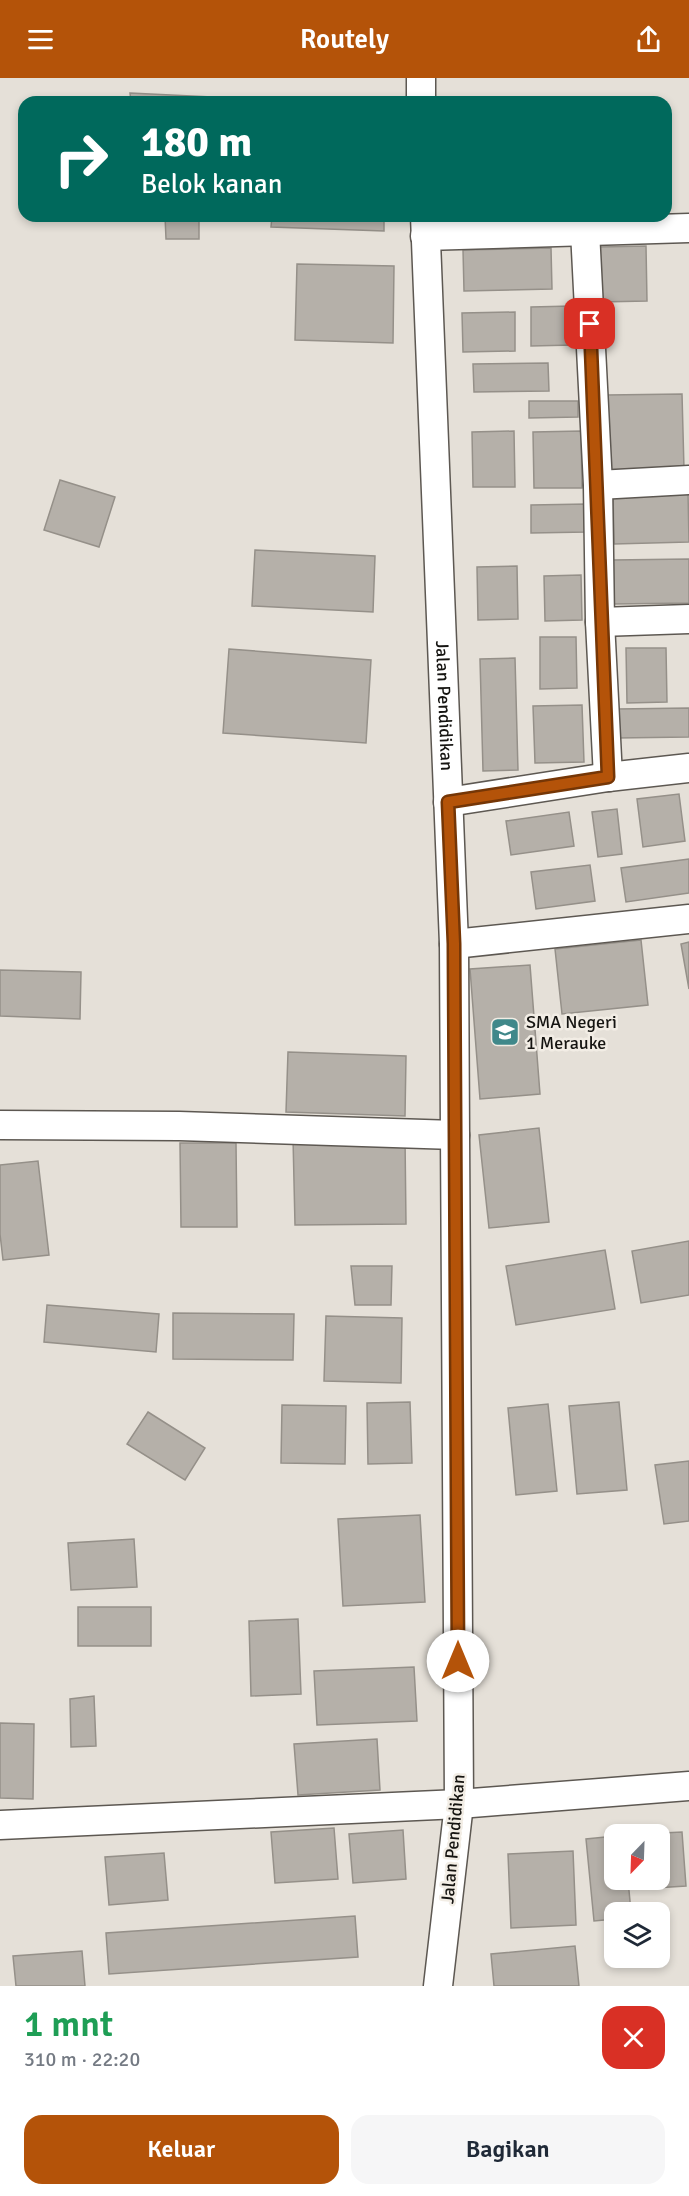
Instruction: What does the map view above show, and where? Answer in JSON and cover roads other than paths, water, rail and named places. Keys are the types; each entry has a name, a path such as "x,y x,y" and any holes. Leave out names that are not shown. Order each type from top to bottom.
{"street":[{"path":"421,78 421,96"},
{"path":"425,226 585,231 689,228"},
{"name":"Jalan Pendidikan","path":"425,226 454,944 459,1804 438,1986"},
{"path":"585,231 598,485 600,622 608,777"},
{"path":"598,485 689,480"},
{"path":"600,622 689,620"},
{"path":"448,802 608,777 689,768"},
{"path":"454,944 689,919"},
{"path":"0,1125 179,1126 455,1135"},
{"path":"0,1826 59,1821 459,1804 689,1786"}],"place":[{"name":"SMA Negeri 1 Merauke","path":"505,1032"}]}
